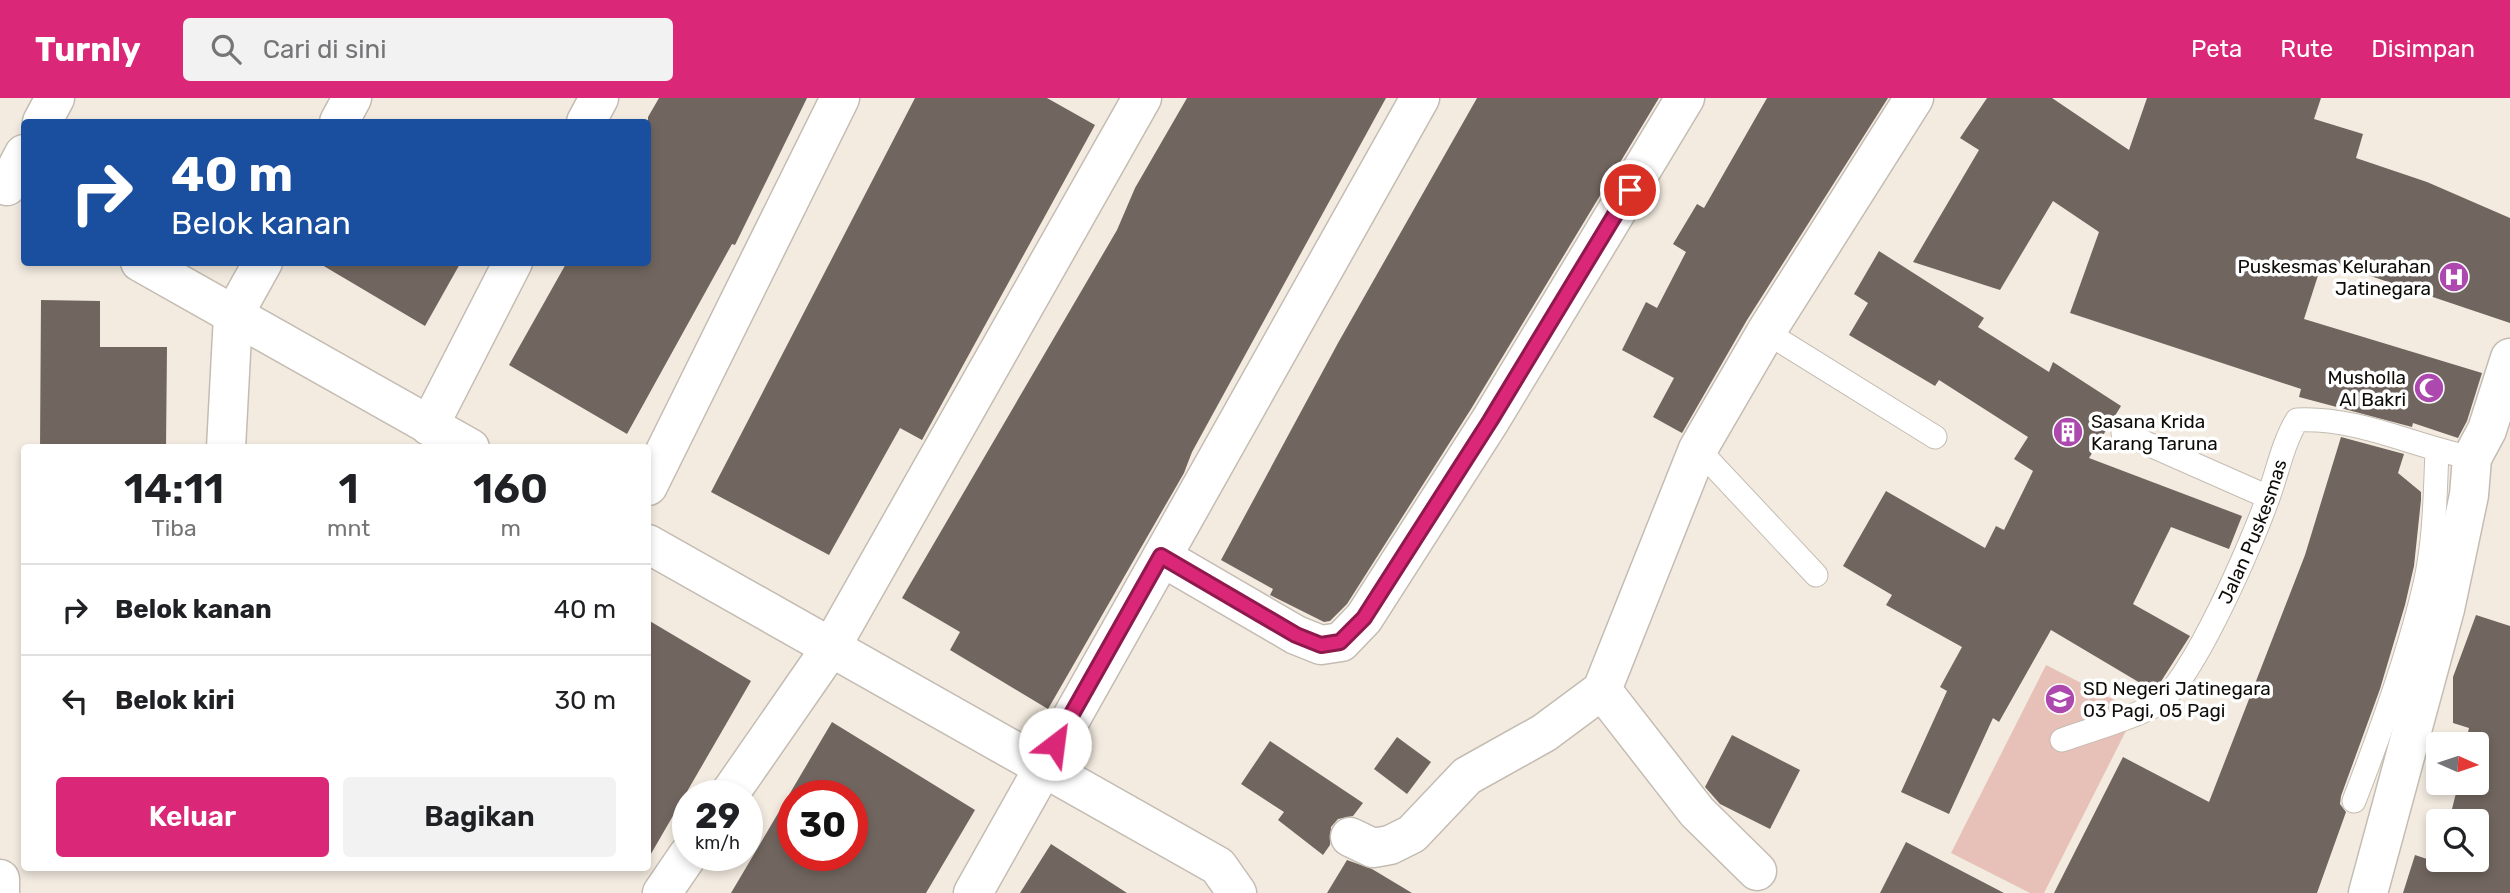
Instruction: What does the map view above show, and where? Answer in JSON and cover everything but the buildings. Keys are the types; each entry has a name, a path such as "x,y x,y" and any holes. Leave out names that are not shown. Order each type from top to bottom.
{"street":[{"path":"44,119 55,98"},
{"path":"341,119 352,98"},
{"path":"588,119 598,98"},
{"path":"651,480 840,98"},
{"path":"739,780 830,649 1142,98"},
{"path":"973,893 1041,767 1420,98"},
{"path":"1161,556 1296,635 1321,645 1340,642 1364,618 1490,421 1685,98"},
{"path":"1350,837 1373,848 1390,845 1412,834 1466,776 1544,733 1602,690 1699,449 1766,332 1914,98"},
{"path":"147,266 463,444"},
{"path":"226,444 233,316 261,266"},
{"path":"429,426 511,266"},
{"path":"2368,893 2445,608 2469,495 2455,455 2487,430 2510,358"},
{"path":"651,546 1218,866 1237,893"},
{"path":"1602,690 1697,812 1757,871"},
{"path":"662,893 677,871"},
{"path":"0,879 0,893"}],"lane":[{"path":"1766,332 1935,437"},
{"name":"Jalan Puskesmas","path":"2062,740 2159,704 2183,676 2222,602 2269,498 2289,433 2297,421 2347,422 2455,455"},
{"path":"2123,433 2269,498"},
{"path":"1699,449 1816,575"},
{"path":"2354,801 2374,748 2425,583 2434,524 2455,455"}],"shaded area":[{"path":"2046,665 2136,711 2044,893 2030,893 1951,853"}],"place":[{"name":"Puskesmas Kelurahan Jatinegara","path":"2454,277"},
{"name":"Musholla Al Bakri","path":"2429,388"},
{"name":"Sasana Krida Karang Taruna","path":"2068,432"},
{"name":"SD Negeri Jatinegara 03 Pagi, 05 Pagi","path":"2060,699"}],"route":[{"path":"1055,744 1161,556 1296,635 1321,645 1340,642 1364,618 1490,421 1630,190"}]}
